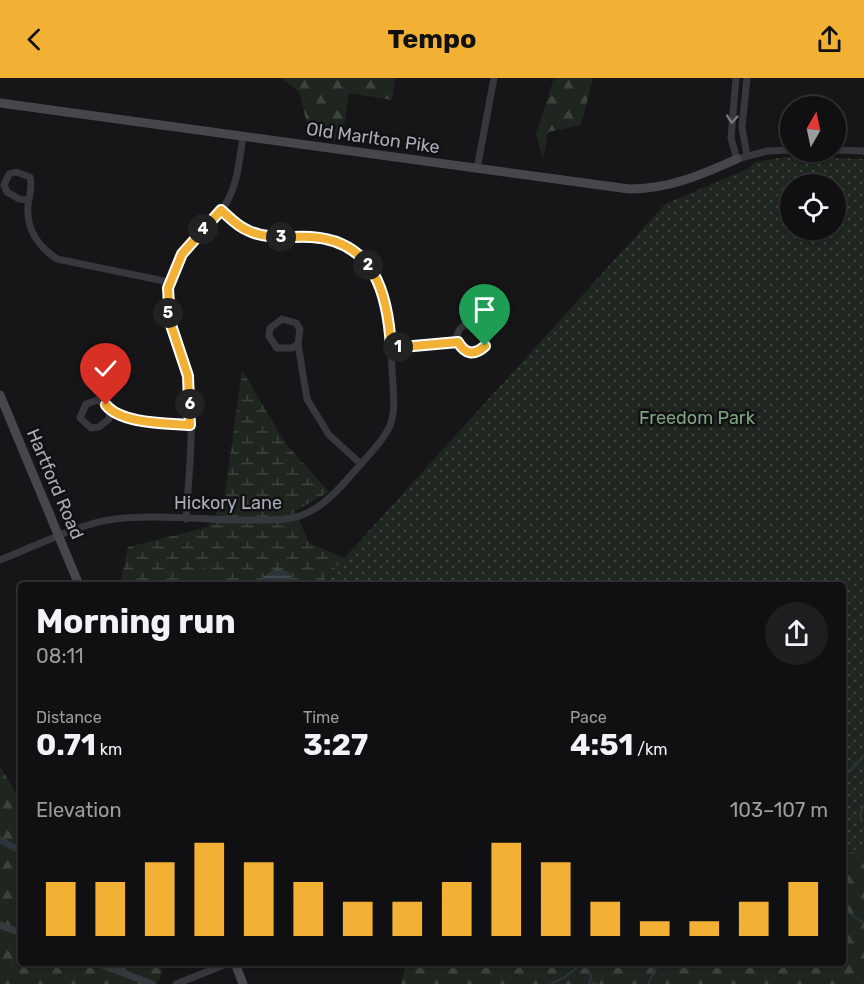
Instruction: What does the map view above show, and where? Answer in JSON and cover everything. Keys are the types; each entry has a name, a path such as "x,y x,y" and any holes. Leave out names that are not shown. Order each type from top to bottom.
{"street":[{"path":"477,169 494,78"},
{"path":"736,78 731,138 736,159 780,151"},
{"path":"747,78 742,127 747,156"},
{"name":"Old Marlton Pike","path":"0,103 566,182 644,189 686,181 736,159"},
{"path":"186,519 190,425 188,376 168,311 169,282 178,261 191,241 221,210 236,180 243,137"},
{"path":"846,150 864,151"},
{"path":"29,200 19,199 7,192 4,185 9,174 16,172 30,177 32,185 28,214 34,235 44,249 57,259 169,282"},
{"name":"Hickory Lane","path":"0,560 107,520 270,520 296,517 324,502 386,436 393,423 395,398 388,308 374,272 357,254 335,242 319,238 256,234 239,226 221,210"},
{"path":"298,344 292,348 277,348 269,336 270,328 282,319 289,319 300,329 298,344 306,399 329,435 361,464"},
{"path":"470,323 479,324 485,330 488,338 485,346 479,352 470,353 462,349 458,342 458,333 462,326 470,323"},
{"path":"391,348 458,342"},
{"name":"Hartford Road","path":"0,395 78,582"},
{"path":"111,410 109,419 99,427 91,428 80,418 82,410 90,401 98,400 111,410 144,421 190,425"},
{"path":"0,925 18,932"},
{"path":"105,966 152,984"},
{"path":"176,984 221,966"},
{"path":"236,966 243,984"}],"green space":[{"path":"281,78 395,78 392,100 349,93 342,141 310,135 299,92"},
{"path":"554,78 593,78 581,125 548,132 543,159 536,134"},
{"name":"Freedom Park","path":"780,158 780,162 846,162 846,159 864,159 864,849 846,854 846,582 323,582 665,204 747,169 755,162"},
{"path":"242,370 286,444 329,492 295,511 309,543 345,558 323,582 216,582 217,573 202,567 193,582 121,582 128,547 208,527 224,500"},
{"path":"202,567 217,573 216,582 193,582"},
{"path":"864,699 864,984 401,984 405,966 846,966 846,714"},
{"path":"0,766 18,797 18,966 163,966 157,984 0,984"}],"shaded area":[{"path":"277,568 290,573 292,582 251,582 259,580"}],"waterway":[{"path":"846,776 864,755"},
{"path":"862,821 860,815 864,805"},
{"path":"0,840 18,849"},
{"path":"846,911 864,923"},
{"path":"551,984 579,966"},
{"path":"587,966 591,977 589,984"},
{"path":"648,984 657,966"},
{"path":"591,982 597,984"}],"route":[{"path":"106,405 111,410 137,420 190,425 188,376 184,358 170,322 167,304 168,288 174,267 182,254 191,241 221,210 239,226 256,234 319,238 335,242 357,254 374,272 384,294 388,308 391,348 458,342 462,349 470,353 479,352 485,346"}]}
